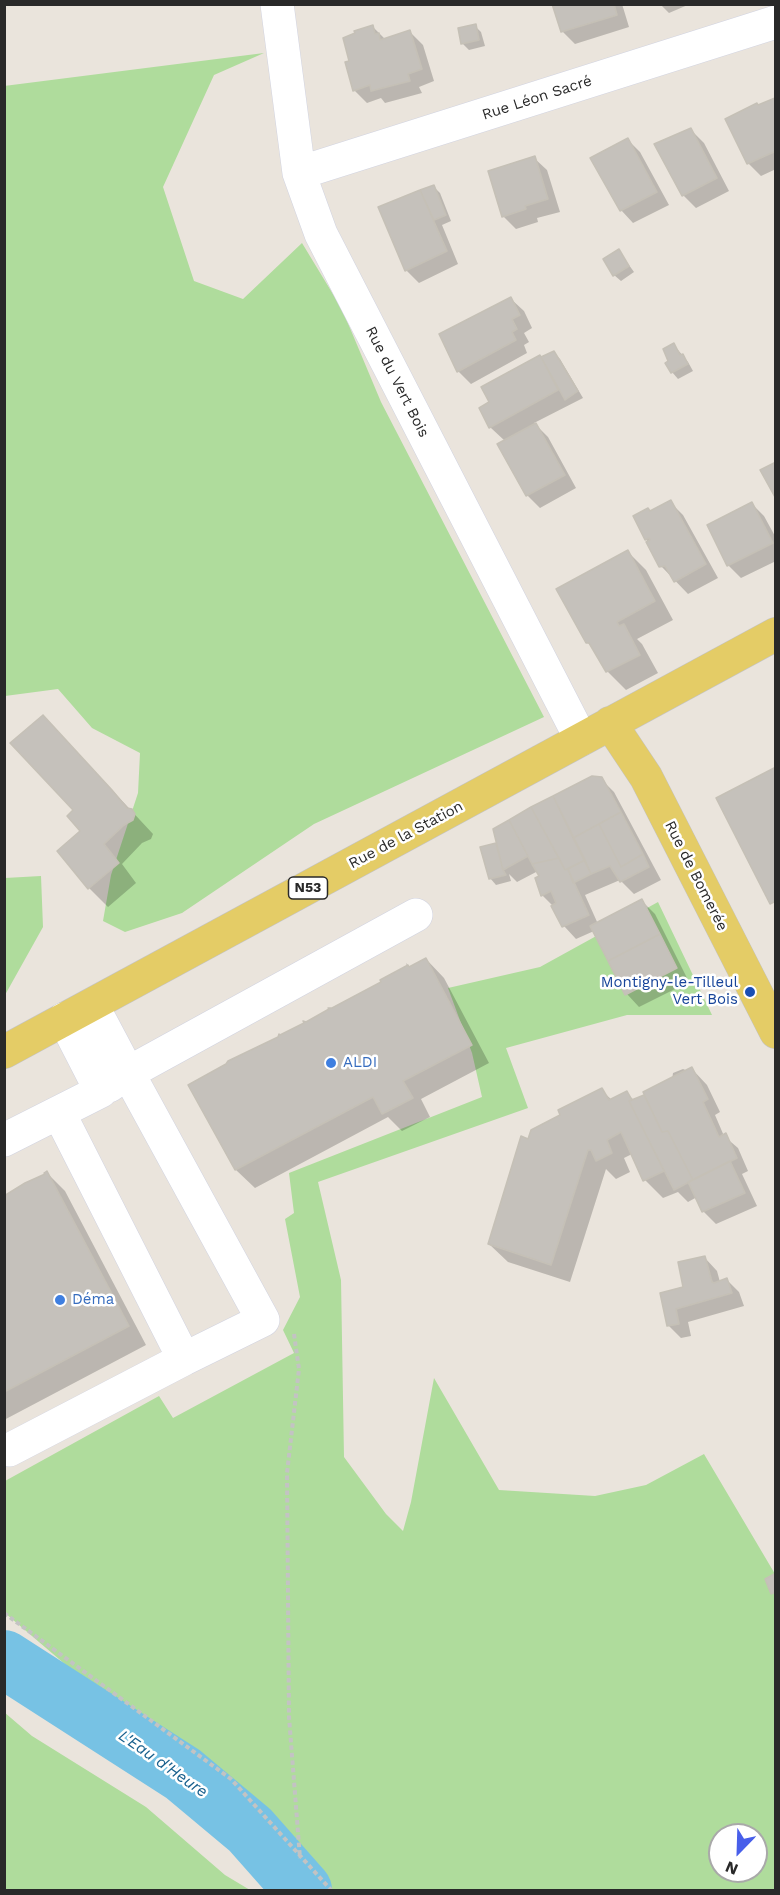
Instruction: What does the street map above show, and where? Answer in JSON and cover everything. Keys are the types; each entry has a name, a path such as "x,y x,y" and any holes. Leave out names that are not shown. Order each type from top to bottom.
{"main road":[{"name":"Rue de la Station","path":"4,1052 776,634"},
{"name":"Rue de Bomerée","path":"610,723 646,777 776,1032"}],"street":[{"name":"Rue du Vert Bois","path":"277,4 300,173 321,234 581,739"},
{"name":"Rue Léon Sacré","path":"300,173 776,22"},
{"path":"4,1140 101,1091 128,1073 416,915"},
{"path":"9,1450 263,1320 128,1073 78,1012"},
{"path":"78,1012 101,1091"},
{"path":"59,1113 184,1359"}],"path":[{"path":"299,1369 287,1484 289,1716 300,1858"},
{"path":"4,1613 231,1779 331,1890"}],"green space":[{"path":"264,53 214,75 163,187 194,281 243,299 302,243 342,309 381,402 544,717 314,824 182,913 125,932 103,921 111,875 138,793 140,753 92,728 58,689 5,696 4,86"},
{"path":"41,876 43,927 5,995 5,878"},
{"path":"658,902 712,1015 627,1015 506,1048 528,1108 318,1182 341,1280 344,1457 386,1514 403,1531 411,1502 434,1378 499,1490 595,1496 646,1485 704,1454 775,1574 775,1890 320,1890 271,1840 5,1613 5,1481 159,1396 173,1418 294,1353 283,1330 300,1297 285,1219 294,1213 289,1173 482,1097 472,1053 448,988 540,967"},
{"path":"4,1712 32,1736 146,1807 225,1875 250,1890 5,1890"}],"building":[{"path":"552,4 614,4 617,15 561,32"},
{"path":"476,24 479,40 461,44 458,28"},
{"path":"373,25 375,34 379,33 380,40 410,30 422,69 408,74 410,81 371,91 370,85 353,91 345,62 349,61 343,38 355,33 354,31"},
{"path":"775,98 776,151 747,164 725,119 757,103 758,105"},
{"path":"691,128 717,178 682,196 654,144"},
{"path":"628,138 657,192 620,211 590,158"},
{"path":"535,156 548,199 525,206 526,209 502,217 488,171"},
{"path":"434,185 446,215 434,220 420,190"},
{"path":"420,190 447,251 405,271 378,207"},
{"path":"619,249 629,266 613,276 603,259"},
{"path":"511,297 520,315 512,319 517,329 512,332 516,340 457,372 439,334"},
{"path":"674,343 688,364 671,373 665,363 668,361 663,349"},
{"path":"554,351 578,391 565,400 541,357"},
{"path":"540,355 558,390 489,428 479,408 489,402 481,387"},
{"path":"536,423 565,475 526,496 497,444"},
{"path":"776,462 776,499 760,470"},
{"path":"671,500 706,564 674,582 665,566 659,567 646,542 650,540 649,538 645,540 633,516 648,508 650,511"},
{"path":"752,502 773,543 727,566 707,525"},
{"path":"628,550 655,601 617,622 619,626 624,624 640,655 606,672 589,643 586,643 556,589"},
{"path":"43,715 135,814 133,820 124,825 104,844 119,863 88,889 57,851 80,831 67,816 73,810 10,743"},
{"path":"776,767 776,901 770,904 716,798"},
{"path":"592,776 602,777 621,812 573,838 553,796"},
{"path":"553,796 585,860 565,870 531,807"},
{"path":"531,807 559,858 532,864 509,820"},
{"path":"621,812 643,854 621,867 599,824"},
{"path":"509,820 528,856 503,870 493,829"},
{"path":"599,824 621,867 643,854 649,867 620,882 610,866 591,874 573,838"},
{"path":"496,843 506,875 489,879 480,847"},
{"path":"559,858 565,870 568,869 589,915 562,927 551,906 556,903 551,891 541,896 535,878 539,876 532,864"},
{"path":"585,860 591,874 573,883 568,869"},
{"path":"642,899 660,934 608,961 590,926"},
{"path":"660,934 677,968 625,995 608,961"},
{"name":"ALDI","path":"426,958 472,1045 403,1081 413,1098 382,1114 373,1097 235,1170 188,1085 228,1061 278,1037 279,1034 381,982 380,980 408,965 409,967"},
{"path":"692,1067 708,1099 703,1102 719,1137 726,1133 737,1158 693,1180 668,1131 662,1132 643,1092"},
{"path":"602,1088 609,1100 627,1091 632,1100 629,1101 664,1171 643,1181 621,1132 607,1140 612,1153 596,1161 591,1150 588,1150 551,1265 488,1244 521,1136 528,1139 531,1130 560,1115 558,1110"},
{"path":"644,1095 662,1132 668,1131 693,1180 674,1190 629,1101"},
{"path":"730,1161 745,1193 702,1212 688,1182"},
{"name":"Déma","path":"47,1171 129,1326 4,1392 4,1196"},
{"path":"705,1256 712,1282 727,1278 732,1293 676,1309 679,1324 667,1326 660,1293 683,1287 678,1262"},
{"path":"776,1573 776,1592 771,1594 765,1579"}],"waterway":[{"name":"L'Eau d'Heure","path":"4,1659 183,1774 250,1830 303,1890"}],"place":[{"name":"Montigny-le-Tilleul Vert Bois","path":"750,992"},
{"name":"ALDI","path":"331,1063"},
{"name":"Déma","path":"60,1300"}]}
